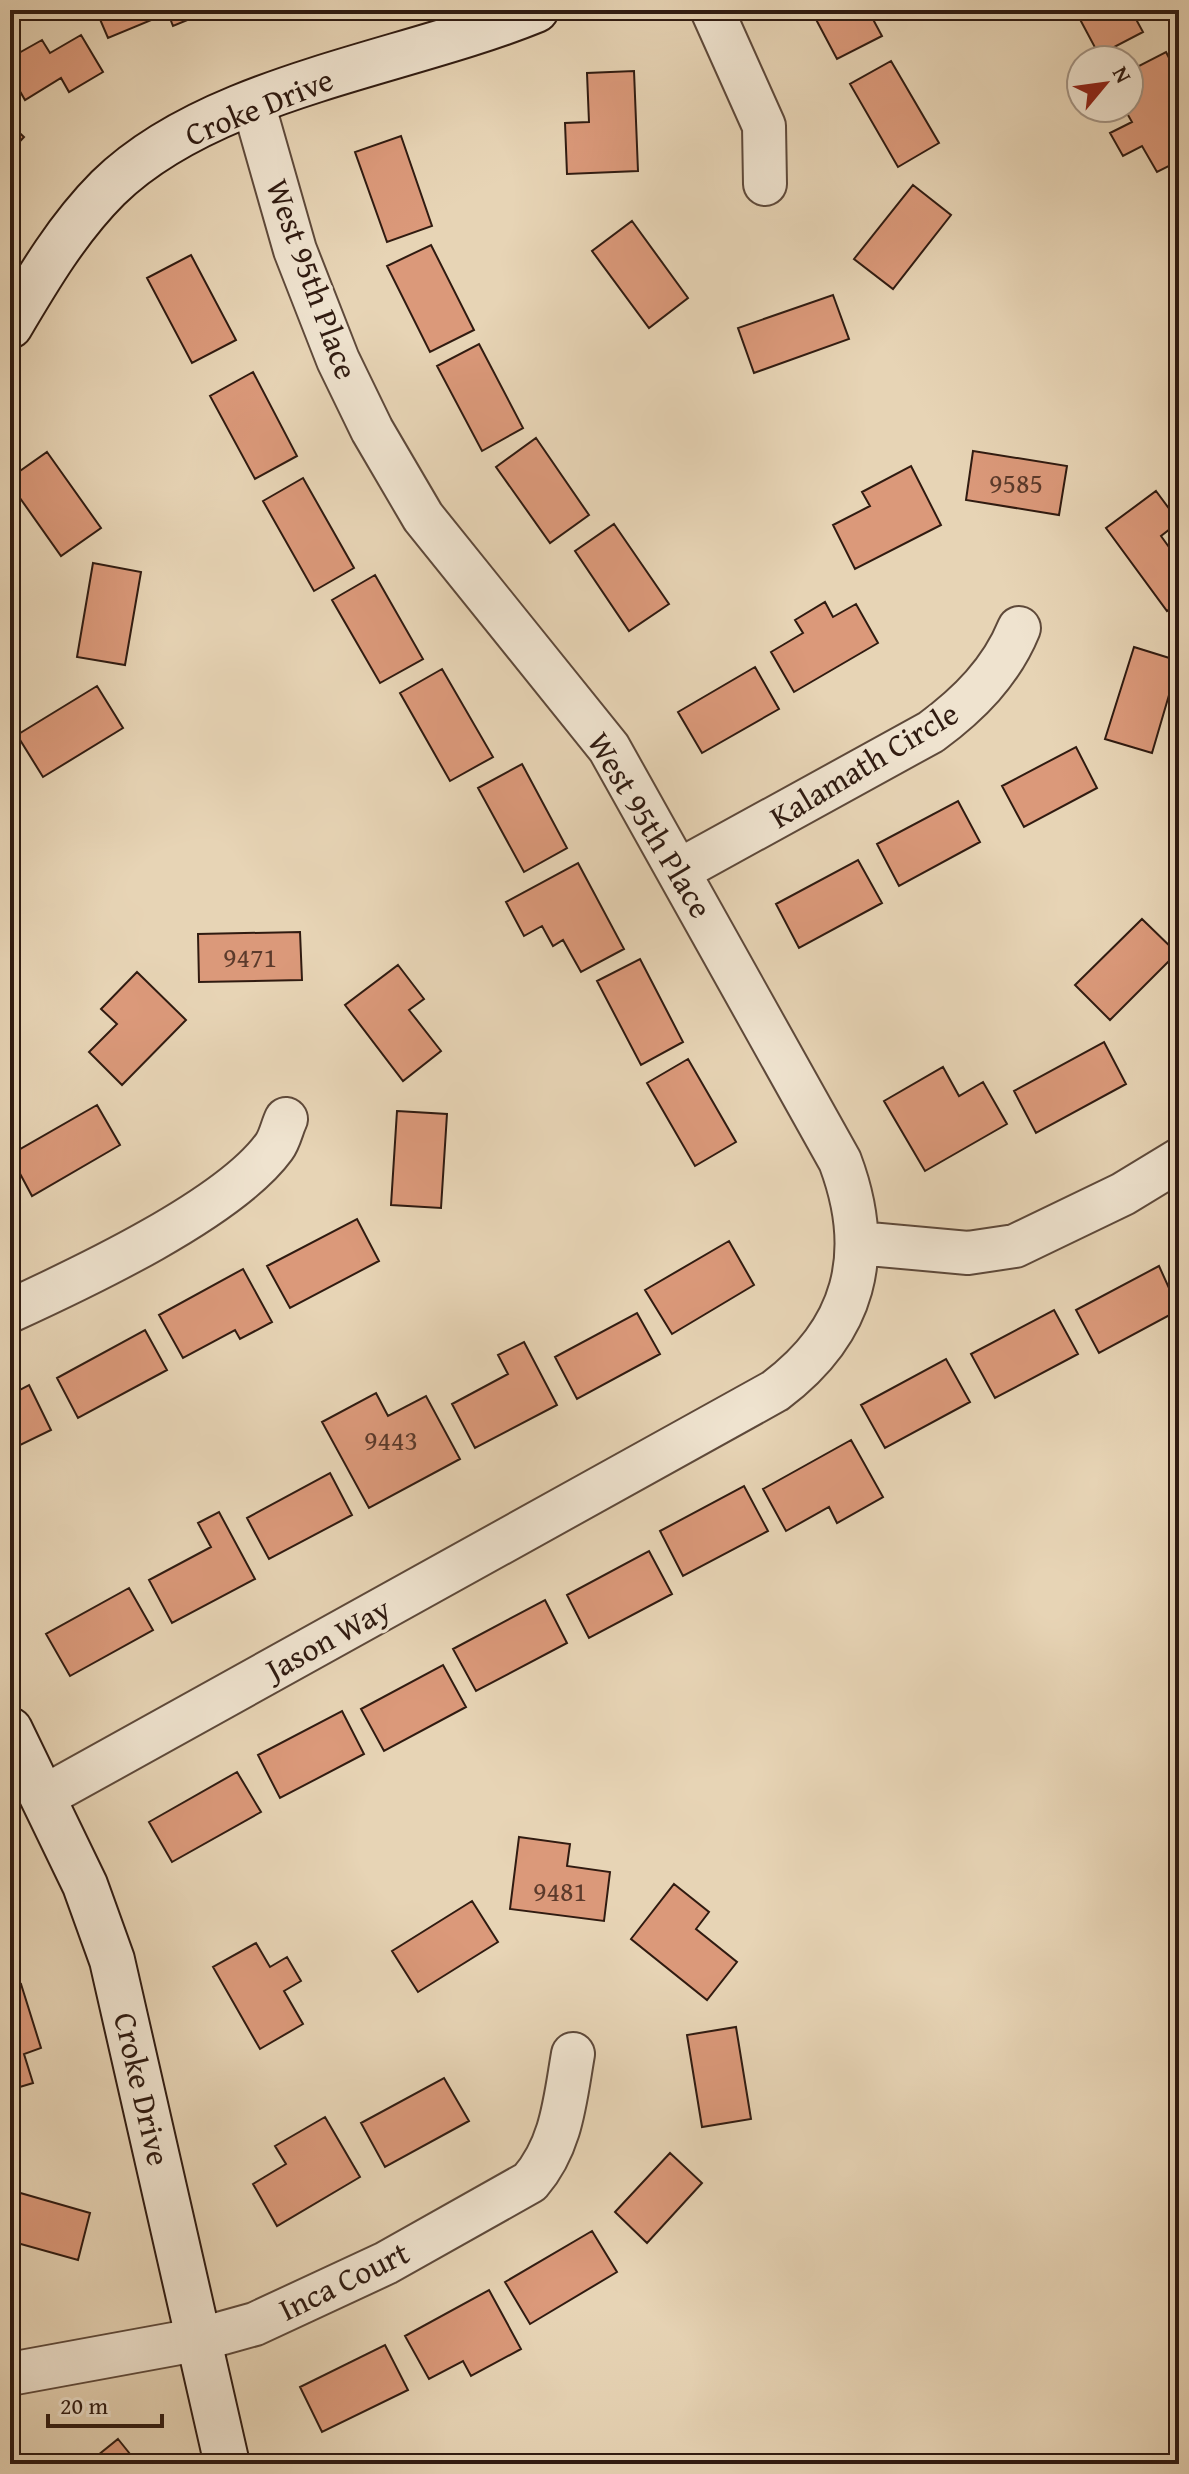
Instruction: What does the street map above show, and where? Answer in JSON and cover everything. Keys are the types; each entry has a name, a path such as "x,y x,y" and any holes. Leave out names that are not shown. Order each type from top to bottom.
{"street":[{"name":"Croke Drive","path":"10,326 69,231 110,187 147,157 199,125 253,103 536,10"},
{"path":"712,10 761,115 767,155 765,184"},
{"name":"West 95th Place","path":"253,103 295,250 338,360 372,430 423,517 609,748 680,870 840,1161 851,1190 858,1243 852,1288 842,1316 802,1371 775,1391 611,1481"},
{"name":"Kalamath Circle","path":"680,870 931,732 965,707 1008,654 1019,628"},
{"path":"10,1311 69,1284 238,1185 275,1145 286,1119"},
{"path":"858,1243 968,1253 1015,1246 1123,1194 1179,1160"},
{"name":"Jason Way","path":"45,1796 611,1481"},
{"name":"Croke Drive","path":"10,1730 45,1796 85,1885 112,1960 201,2339 227,2464"},
{"name":"Inca Court","path":"10,2374 201,2339 255,2324 386,2263 530,2182 547,2162 558,2134 573,2054"}],"building":[{"path":"96,10 207,12 173,26 168,13 108,38"},
{"path":"811,10 868,10 882,36 837,59"},
{"path":"1075,10 1131,10 1143,32 1120,44 1093,44"},
{"path":"81,35 103,72 69,92 61,78 25,100 10,74 10,58 42,40 50,53"},
{"path":"1166,52 1179,77 1179,161 1157,172 1142,146 1123,156 1110,133 1128,124 1145,124 1145,63"},
{"path":"891,61 939,143 898,167 850,84"},
{"path":"634,71 638,171 567,174 565,123 589,122 587,73"},
{"path":"10,124 24,137 10,152"},
{"path":"401,136 432,226 387,242 355,152"},
{"path":"913,185 951,215 893,289 854,259"},
{"path":"632,221 688,298 649,328 592,251"},
{"path":"1179,222 1179,240 1172,226"},
{"path":"431,245 474,330 430,352 387,266"},
{"path":"191,255 236,340 192,363 147,278"},
{"path":"833,295 849,339 754,373 738,328"},
{"path":"479,344 523,428 482,451 437,366"},
{"path":"253,372 297,456 255,479 210,396"},
{"path":"536,438 589,515 550,543 496,467"},
{"path":"973,451 1067,466 1059,515 966,500"},
{"path":"47,452 101,528 61,556 10,484 10,478"},
{"path":"911,466 941,525 855,569 833,525 870,506 862,492"},
{"path":"303,478 354,568 314,591 263,501"},
{"path":"1156,491 1179,522 1161,536 1179,561 1179,602 1167,611 1106,528"},
{"path":"614,524 669,604 629,631 575,551"},
{"path":"93,563 141,572 125,665 77,657"},
{"path":"375,575 423,659 380,683 332,600"},
{"path":"825,602 833,617 856,604 878,643 794,692 771,652 803,633 795,620"},
{"path":"1134,647 1179,661 1152,753 1105,739"},
{"path":"755,667 779,709 702,753 678,712"},
{"path":"442,669 493,757 450,781 400,693"},
{"path":"97,686 123,728 43,777 17,735"},
{"path":"1076,747 1097,788 1024,827 1002,786"},
{"path":"522,764 567,848 524,872 478,788"},
{"path":"958,801 980,842 899,886 877,844"},
{"path":"858,860 882,903 799,948 776,904"},
{"path":"578,863 624,949 581,972 563,940 553,946 542,926 524,936 506,902"},
{"path":"1142,919 1177,953 1110,1020 1075,985"},
{"path":"300,932 302,980 199,982 198,934"},
{"path":"640,959 683,1042 641,1065 597,981"},
{"path":"398,965 424,999 409,1010 441,1051 403,1081 345,1005"},
{"path":"137,972 186,1020 122,1085 89,1052 117,1024 101,1009"},
{"path":"1104,1042 1126,1084 1036,1133 1014,1091"},
{"path":"688,1059 736,1142 695,1166 647,1083"},
{"path":"943,1067 959,1096 983,1082 1007,1124 925,1171 884,1101"},
{"path":"97,1105 120,1145 32,1196 10,1155"},
{"path":"397,1111 447,1114 441,1208 391,1205"},
{"path":"357,1219 379,1261 290,1308 267,1266"},
{"path":"729,1241 754,1285 672,1334 645,1290"},
{"path":"1179,1243 1179,1261 1171,1247"},
{"path":"1159,1266 1179,1310 1099,1353 1076,1310"},
{"path":"243,1269 272,1322 240,1339 235,1330 183,1358 159,1315"},
{"path":"1054,1310 1078,1354 995,1398 971,1354"},
{"path":"637,1313 660,1354 577,1399 555,1357"},
{"path":"145,1330 167,1370 78,1418 57,1378"},
{"path":"524,1342 557,1405 475,1448 452,1404 508,1374 498,1355"},
{"path":"946,1359 970,1402 885,1448 861,1405"},
{"path":"29,1385 51,1430 10,1450 10,1395"},
{"path":"376,1393 388,1416 426,1396 460,1459 369,1508 322,1422"},
{"path":"851,1440 883,1497 837,1523 829,1507 786,1531 763,1489"},
{"path":"330,1473 352,1515 269,1559 247,1518"},
{"path":"744,1486 768,1531 683,1576 660,1531"},
{"path":"219,1512 255,1579 172,1623 149,1580 211,1547 198,1523"},
{"path":"649,1551 672,1594 589,1638 567,1595"},
{"path":"129,1588 153,1630 70,1676 46,1634"},
{"path":"545,1600 567,1643 476,1691 453,1649"},
{"path":"443,1665 466,1707 384,1751 361,1709"},
{"path":"342,1711 364,1754 280,1798 258,1755"},
{"path":"237,1772 261,1812 172,1862 149,1822"},
{"path":"519,1837 570,1844 567,1866 610,1872 604,1921 510,1909"},
{"path":"674,1884 709,1912 696,1929 737,1962 707,2000 631,1939"},
{"path":"472,1901 498,1942 418,1992 392,1951"},
{"path":"256,1943 270,1967 287,1957 301,1981 284,1991 303,2024 260,2049 213,1967"},
{"path":"21,1984 41,2048 24,2054 33,2083 10,2090 10,1987"},
{"path":"736,2027 751,2119 702,2127 687,2035"},
{"path":"444,2078 469,2121 385,2167 361,2123"},
{"path":"325,2117 360,2177 277,2226 253,2184 286,2164 275,2146"},
{"path":"670,2153 702,2183 647,2243 615,2212"},
{"path":"10,2190 90,2213 78,2260 10,2241"},
{"path":"592,2231 617,2272 530,2324 505,2282"},
{"path":"489,2290 521,2349 471,2376 463,2361 429,2379 405,2336"},
{"path":"385,2345 408,2390 322,2432 300,2387"},
{"path":"118,2439 138,2464 87,2464"}]}
